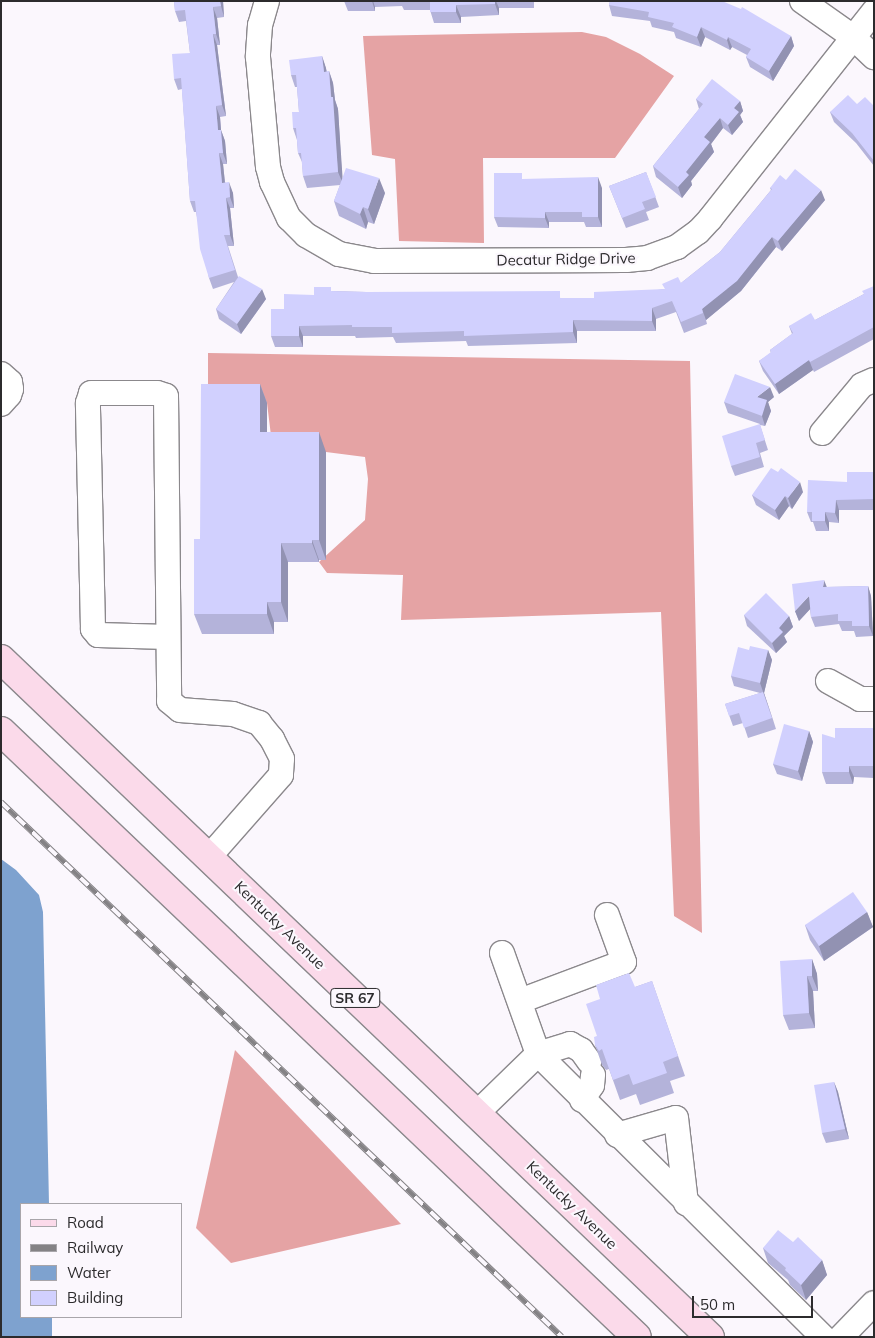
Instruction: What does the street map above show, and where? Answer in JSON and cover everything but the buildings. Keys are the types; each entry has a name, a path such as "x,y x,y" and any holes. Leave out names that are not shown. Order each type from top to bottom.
{"main road":[{"name":"Kentucky Avenue","path":"1,659 710,1337"},
{"path":"1,732 637,1337"}],"street":[{"name":"Decatur Ridge Drive","path":"267,1 260,26 258,57 268,167 272,182 289,218 306,235 327,249 362,260 626,260 659,254 678,247 702,229 874,10"},
{"path":"802,1 853,37 874,57"},
{"path":"1,374 10,382 11,389 9,395 1,404"},
{"path":"822,433 862,385 874,380"},
{"path":"168,636 98,635 93,629 88,403 91,393 157,393 166,396 169,701 180,710 233,714 259,723 272,739 282,759 281,775 209,857"},
{"path":"828,681 860,699 874,699"},
{"path":"520,1001 624,962 607,915"},
{"path":"502,953 538,1054 617,1135 823,1337"},
{"path":"476,1114 538,1054 570,1044 581,1050 591,1068 592,1085 582,1100"},
{"path":"617,1135 676,1118 686,1202"},
{"path":"842,1337 874,1303"}],"shaded area":[{"path":"582,32 606,37 640,54 674,76 615,158 483,158 484,243 399,241 395,159 372,155 363,36"},
{"path":"208,353 690,361 702,933 674,916 661,612 401,620 403,575 327,573 319,562 365,520 368,479 365,457 326,452 273,452 267,403 208,403"},
{"path":"235,1050 401,1224 231,1263 196,1228"}],"water":[{"path":"1,859 16,870 39,895 43,912 49,1203 20,1203 20,1318 52,1318 52,1337 1,1337"}],"railway":[{"path":"1,802 562,1337"}]}
